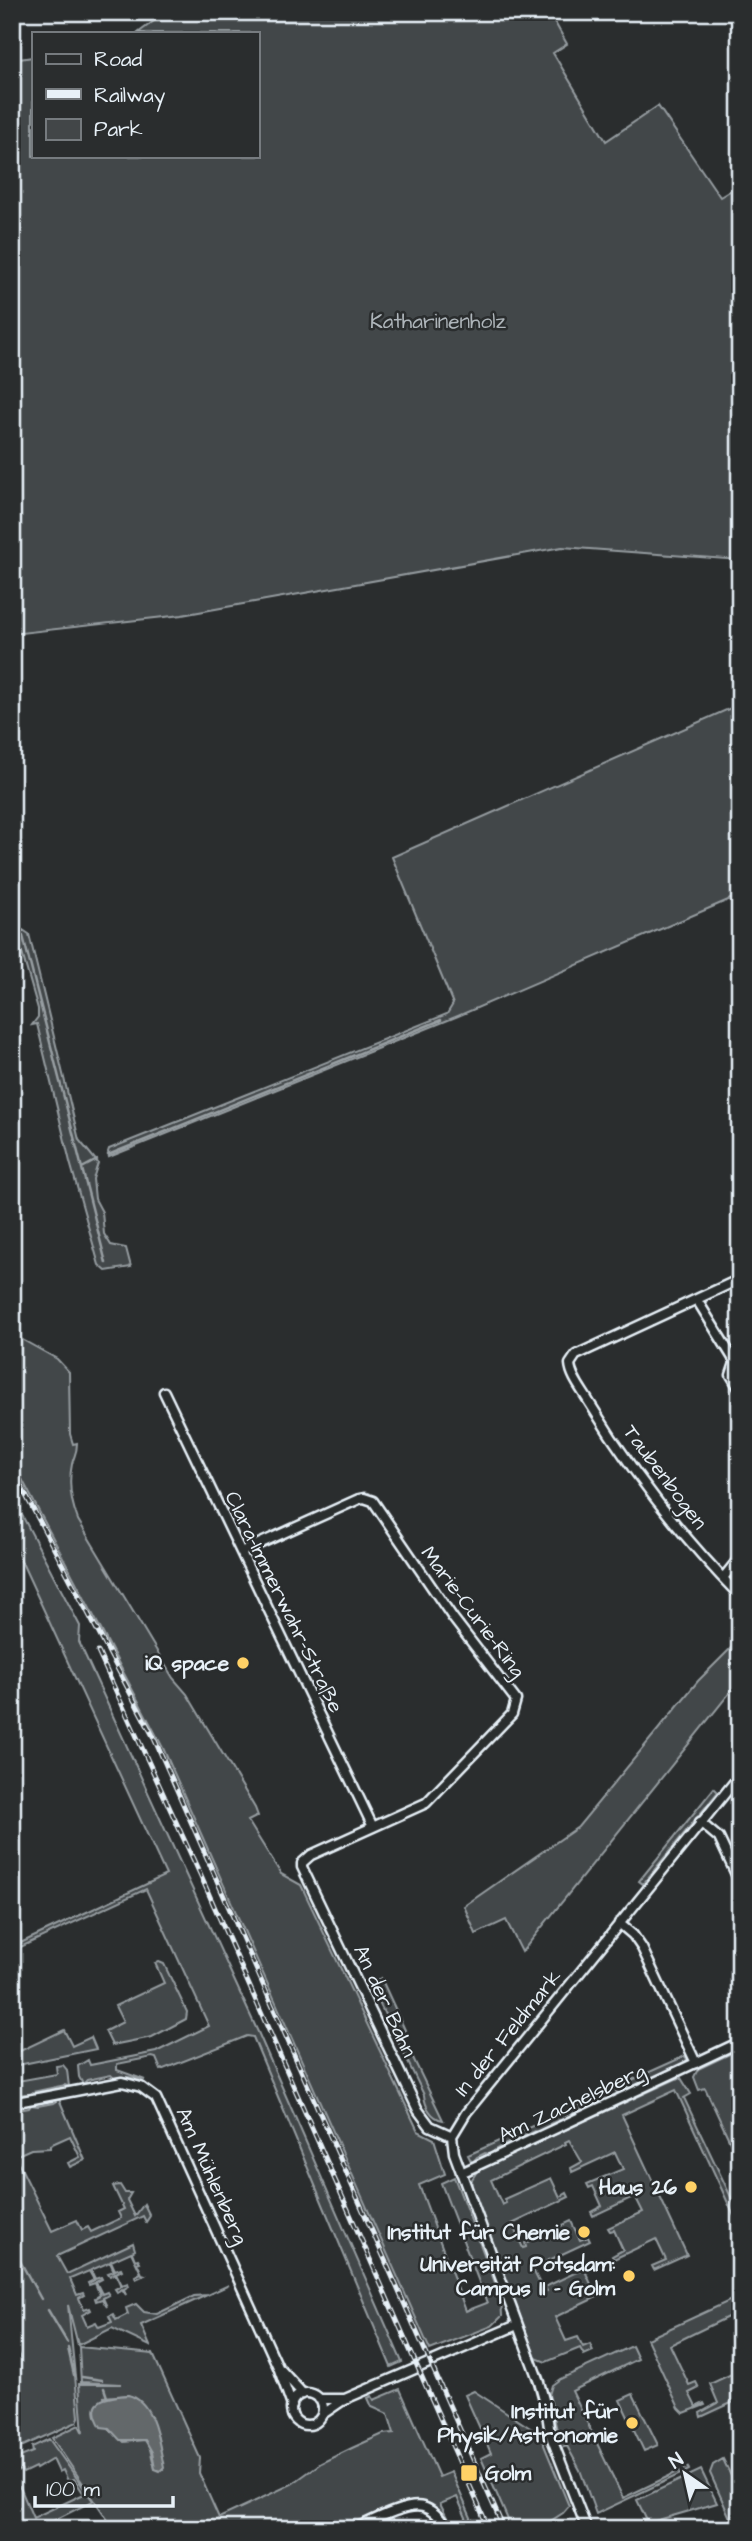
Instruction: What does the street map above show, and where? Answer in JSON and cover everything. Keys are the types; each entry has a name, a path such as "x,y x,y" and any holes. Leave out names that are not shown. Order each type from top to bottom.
{"street":[{"path":"740,1279 696,1300 738,1362 731,1374 740,1391"},
{"name":"Taubenbogen","path":"696,1300 576,1355 569,1364 597,1415 637,1473 694,1546 740,1596"},
{"name":"Clara-Immerwahr-Straße","path":"164,1392 373,1828"},
{"name":"Marie-Curie-Ring","path":"241,1552 359,1499 373,1501 453,1618 516,1700 517,1705 512,1714 426,1803 311,1855 305,1859 302,1867"},
{"path":"723,1578 740,1557"},
{"name":"In der Feldmark","path":"453,2136 466,2113 740,1775"},
{"path":"700,1822 719,1838 740,1883"},
{"name":"An der Bahn","path":"302,1867 418,2110 430,2126 453,2136"},
{"path":"619,1923 633,1935 642,1948 696,2063"},
{"name":"Am Zachelsberg","path":"461,2174 740,2042"},
{"name":"Am Mühlenberg","path":"12,2104 111,2083 132,2084 155,2096 278,2367 295,2419 302,2424 314,2423 345,2399 517,2325"},
{"path":"453,2136 454,2153 461,2174 539,2382 550,2434 587,2529"},
{"name":"Am Mühlenberg","path":"278,2367 303,2394 312,2394 319,2399 345,2399"},
{"path":"292,2406 296,2398 303,2394"},
{"path":"319,2399 323,2414"},
{"path":"354,2529 411,2506 428,2509 449,2529"}],"green space":[{"name":"Katharinenholz","path":"166,12 549,12 567,44 553,53 606,141 658,106 720,197 740,185 740,560 562,547 182,615 12,634 12,60 32,57 32,158 259,158 259,32 139,32"},
{"path":"740,704 740,895 458,1016 109,1157 109,1149 447,1014 453,1004 392,857"},
{"path":"23,930 29,934 79,1140 98,1163 93,1179 95,1199 102,1212 104,1234 111,1245 126,1248 131,1267 106,1271 99,1265 70,1162 37,1024 32,1025 38,1017 38,1009 18,939"},
{"path":"12,1334 57,1359 69,1372 70,1434 73,1444 77,1443 70,1485 78,1520 255,1808 258,1816 248,1821 281,1874 301,1885 418,2131 434,2139 445,2174 419,2185 466,2311 487,2303 441,2183 454,2177 501,2298 502,2316 492,2326 430,2350 163,1748 12,1460"},
{"path":"12,1496 80,1626 79,1642 258,2032 402,2362 391,2367 253,2037 247,2036 161,2070 156,2058 152,2057 117,2064 117,2070 145,2080 114,2078 111,2075 87,2080 83,2084 79,2077 78,2066 88,2060 90,2065 156,2052 209,2026 146,1889 12,1951 12,1947 166,1875 12,1541"},
{"path":"740,1639 740,1680 522,1952 506,1920 476,1934 464,1906 578,1827 698,1681"},
{"path":"714,1788 718,1792 643,1884 639,1881"},
{"path":"155,1963 164,1964 187,2012 186,2019 152,2037 112,2045 105,2031 123,2022 115,2006 164,1983"},
{"path":"381,1978 405,2030 401,2033 443,2120 435,2117 427,2107 424,2095 370,1984"},
{"path":"64,2030 72,2046 91,2037 96,2049 12,2064 12,2046 16,2053"},
{"path":"740,2049 740,2163 705,2088 699,2090 694,2077 698,2069"},
{"path":"685,2056 687,2059 683,2065 650,2082 646,2080 631,2090 629,2087 622,2090 619,2096 614,2088"},
{"path":"63,2065 67,2070 69,2087 65,2085 33,2092 31,2095 12,2096 12,2082 57,2074 56,2066"},
{"path":"681,2078 691,2094 684,2098 740,2216 740,2229 676,2090 622,2115 687,2255 654,2270 652,2266 666,2260 656,2239 614,2259 612,2256 623,2250 614,2230 610,2231 608,2228 643,2212 635,2196 593,2216 591,2212 602,2206 593,2186 589,2188 587,2184 623,2169 615,2152 572,2172 571,2168 582,2162 569,2140 566,2144 491,2180 502,2205 506,2203 504,2199 551,2178 560,2197 567,2193 569,2197 512,2224 523,2248 526,2247 525,2243 571,2221 580,2240 588,2237 590,2241 532,2268 544,2292 547,2291 545,2287 587,2267 589,2271 586,2273 595,2293 599,2292 601,2295 555,2317 566,2341 578,2337 583,2347 590,2344 593,2351 584,2355 580,2348 546,2362 536,2358 471,2189 472,2179 478,2170"},
{"path":"59,2099 85,2160 70,2167 68,2163 80,2157 70,2136 50,2145 50,2148 31,2149 15,2156 52,2231 77,2220 82,2230 88,2227 91,2232 121,2218 118,2212 124,2209 113,2186 120,2185 125,2193 131,2193 127,2200 135,2216 144,2204 150,2216 146,2222 143,2216 57,2256 67,2274 133,2243 135,2260 140,2262 137,2263 145,2275 136,2279 135,2276 141,2273 131,2252 111,2261 115,2270 122,2270 116,2273 122,2285 128,2283 129,2286 124,2289 126,2295 122,2289 117,2292 115,2289 121,2286 115,2273 110,2276 108,2273 114,2271 110,2262 91,2270 95,2279 102,2279 96,2282 102,2294 107,2292 109,2295 103,2298 107,2307 102,2299 96,2301 95,2298 100,2295 95,2283 88,2283 94,2280 89,2271 70,2279 77,2295 84,2295 79,2298 84,2310 91,2310 82,2315 87,2326 96,2322 99,2327 112,2322 109,2316 113,2314 116,2320 128,2314 126,2308 136,2304 144,2312 157,2314 194,2296 207,2295 141,2325 150,2346 112,2328 78,2345 68,2305 79,2417 77,2422 12,2451 12,2361 20,2358 16,2350 12,2352 12,2111 29,2108 31,2105 53,2103"},
{"path":"592,2099 592,2108 586,2111 582,2109 566,2117 566,2121 559,2120 550,2124 550,2128 520,2138 514,2145 508,2143 490,2155 485,2153 477,2157 472,2163 468,2155"},
{"path":"740,2296 740,2311 670,2345 689,2385 696,2382 699,2388 689,2393 696,2407 704,2403 705,2405 684,2413 679,2408 647,2339"},
{"path":"632,2346 638,2359 572,2391 623,2498 688,2467 689,2470 596,2514 580,2470 567,2446 561,2448 549,2395 552,2385 560,2379"},
{"path":"79,2347 153,2354 200,2458 199,2473 219,2518 292,2484 321,2463 383,2434 394,2433 388,2414 372,2407 368,2398 372,2396 374,2400 400,2389 439,2477 451,2472 476,2529 471,2529 457,2497 440,2504 453,2529 449,2529 420,2506 354,2529 202,2529 210,2523 197,2529 114,2529 52,2438 79,2425 83,2433 79,2384 121,2384 81,2382","holes":["128,2395 148,2412 158,2438 163,2469 155,2469 149,2445 145,2440 124,2442 109,2428 104,2397"]},
{"path":"740,2370 740,2399 701,2417 700,2413 718,2403 710,2384"},
{"path":"474,2391 544,2437 544,2445 569,2506 538,2529 512,2529 481,2458 491,2453 465,2395"},
{"path":"633,2394 658,2445 644,2451 620,2400"},
{"path":"49,2439 93,2501 37,2529 12,2529 19,2507 12,2504 14,2480 18,2488 20,2487 33,2518 84,2494 74,2479 68,2481 63,2470 59,2472 53,2459 36,2469 35,2467 23,2473 18,2471 13,2460 33,2452 32,2447"},
{"path":"723,2459 740,2495 740,2529 735,2529 710,2473 713,2465"},
{"path":"701,2470 717,2503 648,2523 637,2500"}],"shaded area":[{"path":"128,2395 137,2399 150,2415 158,2436 164,2467 160,2471 155,2469 152,2452 145,2440 120,2440 109,2428 101,2427 96,2417 95,2410 100,2401"}],"waterway":[{"path":"23,936 106,1263"},
{"path":"108,1155 441,1020"},
{"path":"82,1168 97,1160"},
{"path":"12,2259 20,2261 41,2299"},
{"path":"48,2310 67,2342"},
{"path":"68,2348 74,2375"},
{"path":"82,2377 102,2380"},
{"path":"104,2388 107,2397"}],"railway":[{"path":"12,1469 153,1736 504,2529"},
{"path":"98,1652 200,1874 489,2529"}],"place":[{"name":"iQ space","path":"243,1663"},
{"name":"Haus 26","path":"691,2187"},
{"name":"Institut für Chemie","path":"584,2232"},
{"name":"Universität Potsdam: Campus II - Golm","path":"629,2276"},
{"name":"Institut für Physik/Astronomie","path":"632,2423"},
{"name":"Golm","path":"469,2473"}]}
